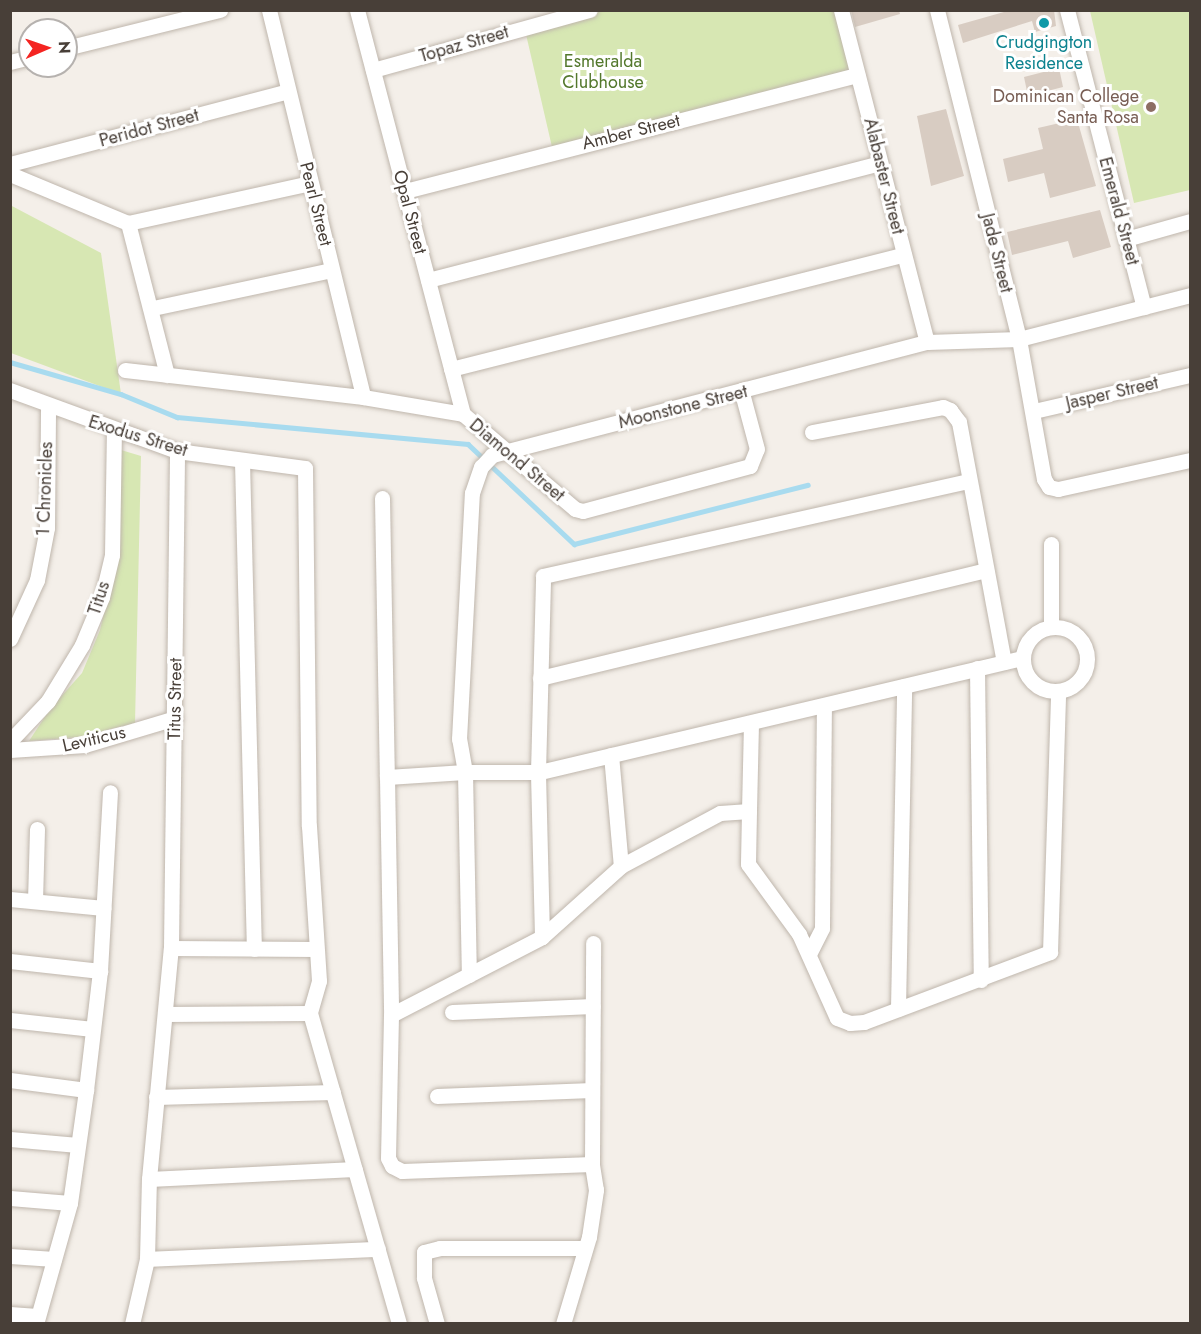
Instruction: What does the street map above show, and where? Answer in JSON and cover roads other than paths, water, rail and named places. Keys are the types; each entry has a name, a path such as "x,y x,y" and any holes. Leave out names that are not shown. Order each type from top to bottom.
{"street":[{"path":"78,45 220,10"},
{"name":"Pearl Street","path":"269,10 363,397"},
{"name":"Opal Street","path":"357,10 463,414"},
{"name":"Topaz Street","path":"373,70 590,10"},
{"name":"Alabaster Street","path":"841,10 927,342"},
{"name":"Jade Street","path":"937,10 1019,339 1034,411 1044,479 1050,487 1058,489 1191,460"},
{"name":"Emerald Street","path":"1067,10 1144,307"},
{"name":"Amber Street","path":"405,191 858,75"},
{"name":"Peridot Street","path":"10,164 288,91"},
{"path":"428,280 880,163"},
{"path":"10,174 128,223 310,183"},
{"path":"1126,239 1191,222"},
{"path":"128,223 153,308 167,375"},
{"path":"451,369 904,254"},
{"path":"153,308 332,270"},
{"name":"Moonstone Street","path":"469,975 465,772 459,739 472,493 481,467 492,455 742,393 927,342 1019,339 1191,295"},
{"name":"Diamond Street","path":"125,370 363,397 463,414 575,509 592,510 750,466 757,449 742,393"},
{"name":"Jasper Street","path":"1034,411 1191,375"},
{"name":"Exodus Street","path":"10,390 114,430 177,451 305,468 309,826 316,949"},
{"name":"1 Chronicles","path":"10,639 37,580 47,528 48,405"},
{"path":"812,432 943,407 950,410 959,422 968,481 1004,662"},
{"name":"Titus","path":"10,741 48,701 82,645 102,597 112,555 114,430"},
{"name":"Titus Street","path":"132,1323 147,1258 149,1179 171,948 177,451"},
{"path":"242,461 254,949"},
{"path":"542,937 538,772 543,576 968,481"},
{"path":"382,498 390,1015 388,1158 392,1166 402,1171 592,1164"},
{"path":"1051,544 1051,627"},
{"path":"540,678 986,570"},
{"path":"1051,627 1065,628 1078,636 1086,648 1087,663 1082,677 1072,687 1058,692 1040,688 1033,682 1027,675 1022,658 1026,643 1037,632 1051,627"},
{"path":"387,777 465,772 538,772 751,724 1022,658"},
{"path":"977,668 981,980"},
{"path":"898,1009 904,686"},
{"path":"751,724 748,864 800,934 837,1018 850,1023 864,1022 981,980 1050,952 1058,692"},
{"path":"808,954 822,928 824,706"},
{"name":"Leviticus","path":"10,750 85,745 175,718"},
{"path":"610,755 621,866"},
{"path":"10,1314 37,1320 70,1203 100,970 110,792"},
{"path":"390,1015 542,937 621,866 720,813 748,811"},
{"path":"35,901 37,829"},
{"path":"10,899 104,908"},
{"path":"563,1323 585,1248 596,1190 592,1164 593,943"},
{"path":"171,948 316,949 319,981 310,1013 399,1323 383,1323"},
{"path":"10,961 100,970"},
{"path":"452,1012 593,1006"},
{"path":"165,1014 310,1013"},
{"path":"10,1020 93,1029"},
{"path":"10,1080 86,1090"},
{"path":"436,1096 592,1090"},
{"path":"156,1097 333,1092"},
{"path":"10,1139 78,1145"},
{"path":"149,1179 355,1169"},
{"path":"10,1198 70,1203"},
{"path":"437,1323 424,1278 424,1252 440,1248 585,1248"},
{"path":"147,1258 378,1250"},
{"path":"10,1256 54,1259"}],"waterway":[{"path":"10,362 121,394 177,417 468,444 574,544 808,485"}],"place":[{"name":"Crudgington Residence","path":"1044,23"},
{"name":"Dominican College Santa Rosa","path":"1151,107"}],"park label":[{"name":"Esmeralda Clubhouse","path":"603,72"}]}
